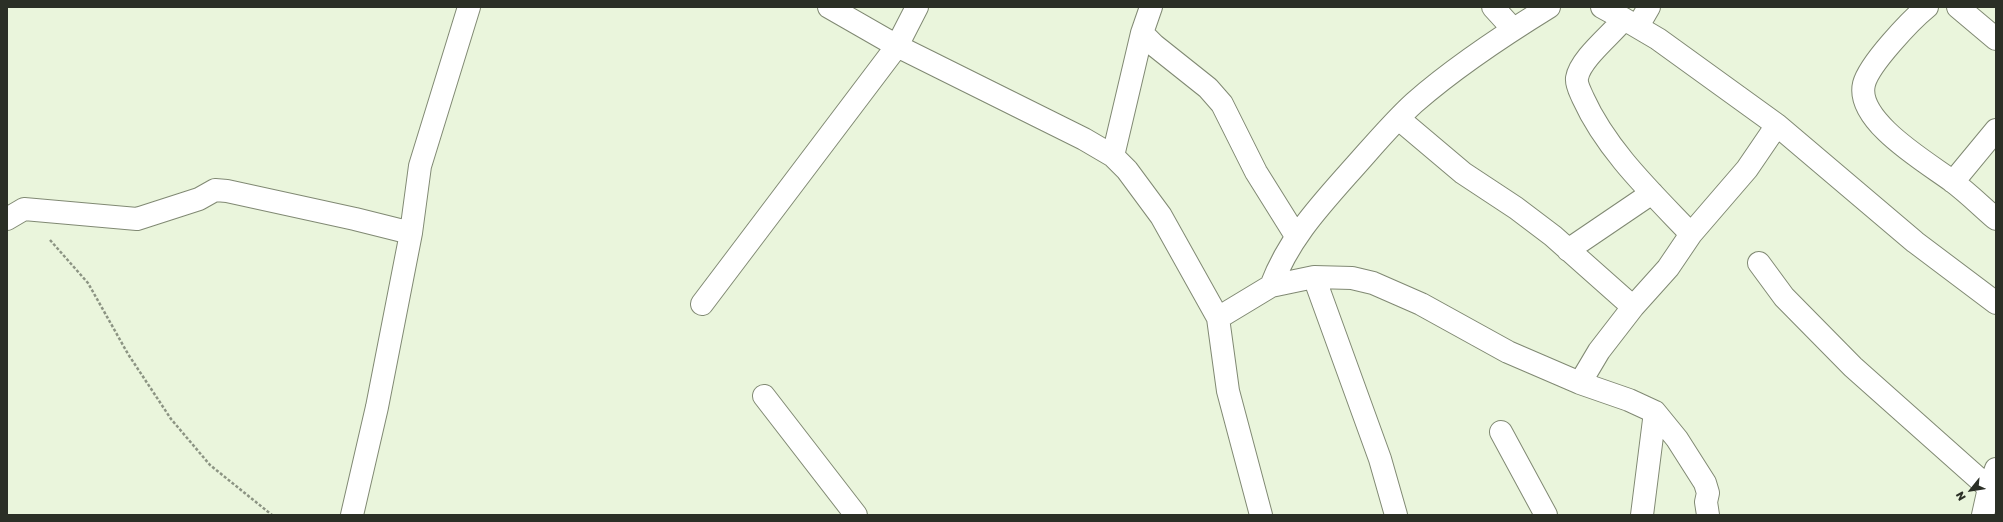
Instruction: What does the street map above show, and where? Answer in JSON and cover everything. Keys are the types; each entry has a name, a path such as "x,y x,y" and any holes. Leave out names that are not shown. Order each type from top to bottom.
{"street":[{"path":"352,515 377,407 411,233 420,166 469,7"},
{"path":"829,7 897,46 1084,139 1112,156 1127,170 1161,216 1218,318 1228,391 1261,515"},
{"path":"702,304 897,46 917,7"},
{"path":"1112,156 1142,33 1151,7"},
{"path":"1493,7 1513,29"},
{"path":"1271,286 1280,262 1296,236 1329,196 1399,119 1436,85 1513,29 1549,7"},
{"path":"1602,7 1631,23 1777,125 1915,242 1996,303"},
{"path":"1649,7 1587,59 1579,74 1577,82 1587,107 1620,156 1652,193 1691,234"},
{"path":"1927,7 1895,40 1870,72 1864,85 1864,93 1869,109 1899,144 1953,182 1996,219"},
{"path":"1959,7 1996,38"},
{"path":"1142,33 1154,46 1208,88 1222,104 1256,172 1296,236"},
{"path":"1399,119 1463,173 1516,208 1568,250 1632,307"},
{"path":"1580,383 1599,351 1632,307 1668,268 1691,234 1747,169 1777,125"},
{"path":"1953,182 1996,130"},
{"path":"15,214 137,219 199,199 215,190 227,191 356,219 411,233"},
{"path":"1568,250 1652,193"},
{"path":"1759,263 1784,297 1853,367 1992,479 1983,515"},
{"path":"1218,318 1271,286 1314,276 1352,278 1373,283 1421,304 1508,352 1580,383 1629,400 1655,412 1677,439 1706,483 1708,493 1706,502 1708,515"},
{"path":"1314,276 1380,459 1396,515"},
{"path":"764,396 856,515"},
{"path":"1642,515 1655,412"},
{"path":"1501,432 1546,515"}],"path":[{"path":"15,214 88,283 128,354 171,419 210,464 272,515"}]}
